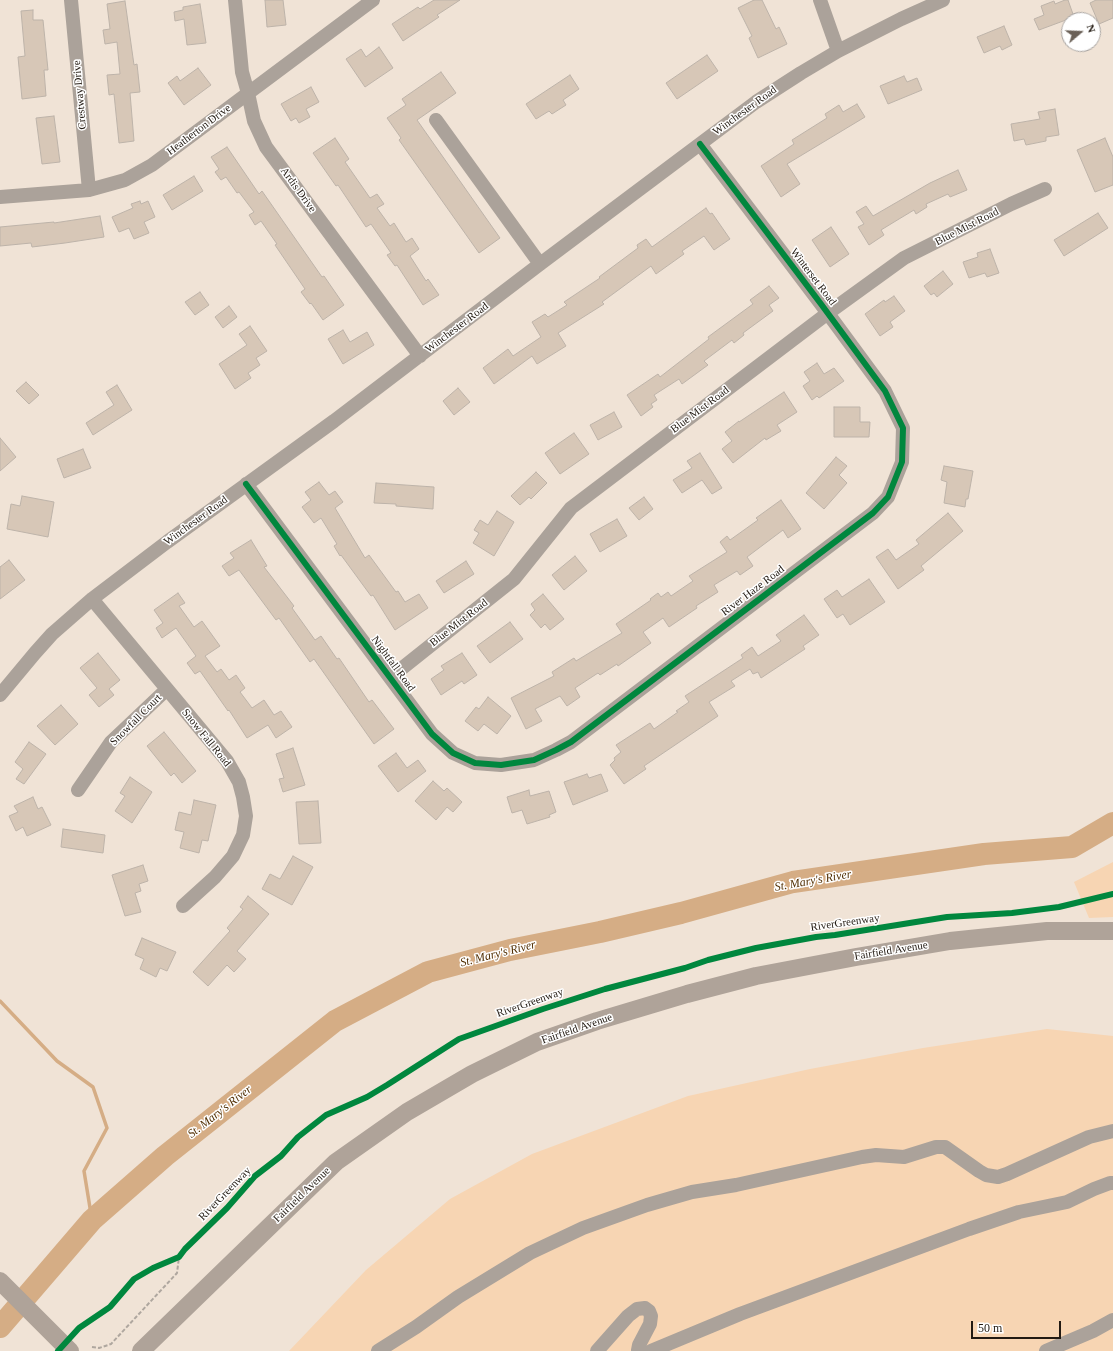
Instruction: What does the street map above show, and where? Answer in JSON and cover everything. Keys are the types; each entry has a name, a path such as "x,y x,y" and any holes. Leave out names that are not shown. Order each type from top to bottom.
{"main road":[{"name":"Fairfield Avenue","path":"141,1351 336,1162 407,1112 472,1074 537,1042 597,1021 687,994 756,976 950,941 1047,931 1113,931"},
{"path":"0,1281 70,1351"}],"street":[{"name":"Crestway Drive","path":"71,0 89,190"},
{"name":"Ardis Drive","path":"235,0 242,72 254,122 266,147 420,356"},
{"name":"Heatherton Drive","path":"0,197 89,190 125,180 152,165 373,0"},
{"path":"820,0 838,51"},
{"name":"Winchester Road","path":"0,696 52,634 92,599 246,484 334,421 756,102 801,72 838,51 901,19 943,0"},
{"path":"436,120 540,264"},
{"name":"Winterset Road","path":"700,144 828,313 885,392 903,428"},
{"name":"Blue Mist Road","path":"391,677 514,580 571,508 828,313 904,258 1011,204 1045,189"},
{"name":"River Haze Road","path":"571,742 874,513 888,497 902,462 903,428"},
{"name":"Nightfall Road","path":"246,484 432,734 453,752 475,763 502,765 534,760 571,742"},
{"name":"Snow Fall Road","path":"92,599 166,690 227,761 239,782 244,797 246,816 243,835 233,856 215,877 183,906"},
{"name":"Snowfall Court","path":"78,790 111,742 166,690"},
{"path":"378,1351 410,1331 458,1297 530,1253 584,1228 655,1203 692,1192 736,1185 876,1155 904,1157 936,1147 945,1147 980,1172 986,1175 998,1177 1090,1137 1113,1131"},
{"path":"651,1351 740,1314 970,1229 1019,1212 1067,1202 1094,1189 1113,1183"},
{"path":"597,1351 628,1316 637,1309 645,1308 649,1311 651,1316 650,1324 639,1345 639,1351"},
{"path":"1046,1351 1093,1331 1113,1320"}],"path":[{"path":"92,1347 99,1348 111,1344 177,1273 178,1256"}],"shaded area":[{"path":"1113,862 1113,917 1089,918 1074,882"},
{"path":"1047,1029 1113,1036 1113,1351 289,1351 366,1270 450,1199 532,1154 688,1096 810,1069 923,1048"}],"building":[{"path":"265,0 283,0 286,25 267,27"},
{"path":"434,0 460,0 437,15 439,17 403,41 392,24 418,7 420,9"},
{"path":"754,0 762,0 776,29 779,27 787,44 758,58 749,38 752,36 738,8"},
{"path":"1068,0 1072,12 1061,12 1061,22 1039,30 1034,19 1044,15 1041,6 1054,1 1055,4"},
{"path":"1096,0 1113,0 1113,18 1101,23 1101,12 1094,12 1090,3"},
{"path":"125,1 134,65 137,64 140,92 130,93 134,141 119,143 114,94 109,95 107,75 120,74 117,42 105,44 103,30 110,29 107,4"},
{"path":"200,4 206,43 187,45 184,19 175,21 174,12 183,10 183,7"},
{"path":"33,10 33,20 43,20 48,70 44,70 46,96 22,99 18,57 25,56 21,11"},
{"path":"1004,26 1012,45 1002,50 1000,46 984,53 977,37"},
{"path":"379,47 393,68 365,87 346,59 361,49 366,57"},
{"path":"707,55 718,71 677,99 666,83"},
{"path":"198,68 211,85 184,105 168,83 177,76 180,81"},
{"path":"441,72 456,93 417,120 500,238 479,253 399,140 401,138 387,118 406,105 402,99"},
{"path":"570,75 579,89 563,100 566,105 552,114 549,111 536,119 526,104"},
{"path":"904,76 907,82 917,78 922,90 888,104 880,86"},
{"path":"311,87 319,102 306,109 310,117 299,123 296,118 291,121 281,104"},
{"path":"857,104 865,117 787,164 800,184 781,197 761,166 794,144 792,140 827,118 825,114 839,105 843,112"},
{"path":"1055,109 1059,135 1046,137 1046,141 1026,145 1024,139 1014,141 1011,124 1040,119 1038,112"},
{"path":"54,116 60,162 42,164 36,118"},
{"path":"335,138 349,159 345,162 370,198 377,194 384,204 377,208 390,226 394,223 406,242 412,238 419,249 410,256 426,281 428,279 439,295 423,305 397,265 395,266 387,255 391,253 371,224 366,227 338,185 336,186 313,153"},
{"path":"1105,138 1113,157 1113,185 1095,192 1077,150"},
{"path":"227,147 259,194 262,191 322,277 324,276 344,305 323,320 301,292 305,289 275,245 277,244 261,221 255,225 249,215 254,212 239,192 237,193 226,177 221,180 215,172 219,169 211,157"},
{"path":"958,170 967,190 950,197 948,194 926,204 927,207 916,214 914,210 881,230 884,235 869,245 858,227 864,224 856,212 866,206 873,216 930,183"},
{"path":"194,176 203,191 172,210 163,195"},
{"path":"140,201 141,204 148,201 155,217 144,222 149,233 134,239 129,228 119,232 112,217 133,208 131,204"},
{"path":"706,208 710,214 712,213 730,239 714,250 704,236 682,251 684,254 656,274 651,266 602,302 604,304 558,333 566,346 537,364 532,356 494,384 483,368 508,349 513,356 541,337 532,322 545,314 548,317 567,305 564,302 600,278 599,277 638,248 637,245 646,239 652,247"},
{"path":"1098,213 1108,228 1064,256 1054,240"},
{"path":"100,216 104,237 32,247 31,243 0,246 0,227 54,223"},
{"path":"831,227 849,254 830,267 812,240"},
{"path":"990,249 999,273 987,277 985,273 969,278 963,262 978,257 977,253"},
{"path":"943,271 953,284 937,297 934,293 931,295 924,286"},
{"path":"769,286 779,298 769,305 773,311 743,333 744,335 734,343 732,340 704,361 708,365 682,384 679,379 654,395 657,400 651,404 653,407 641,416 627,395 658,374 660,377 709,339 708,337 753,304 750,300"},
{"path":"200,292 209,305 195,315 185,302"},
{"path":"894,296 905,311 890,322 893,327 880,336 865,314 884,300 885,302"},
{"path":"229,306 237,317 223,328 215,317"},
{"path":"250,326 267,351 256,358 260,365 248,373 251,378 235,389 219,364 247,345 239,334"},
{"path":"343,330 350,342 367,332 374,345 343,364 328,339"},
{"path":"817,363 824,374 834,368 844,381 819,398 817,396 812,400 803,386 810,381 804,372"},
{"path":"26,382 39,395 29,404 16,391"},
{"path":"117,385 132,410 93,435 86,423 114,405 106,392"},
{"path":"458,388 470,402 454,415 443,401"},
{"path":"784,392 797,412 777,425 781,431 766,440 765,438 733,463 722,449 732,441 725,432 739,421"},
{"path":"834,407 860,407 860,422 870,422 869,437 834,437"},
{"path":"614,412 622,427 598,440 590,425"},
{"path":"574,433 589,454 560,474 545,453"},
{"path":"0,438 16,457 0,471"},
{"path":"83,449 91,468 64,478 57,459"},
{"path":"700,453 722,488 712,494 702,480 682,493 673,480 692,468 687,461"},
{"path":"836,457 847,466 839,475 847,483 824,509 806,493"},
{"path":"944,466 973,471 965,507 944,503 947,482 941,480"},
{"path":"536,472 547,483 531,499 529,497 520,505 511,496"},
{"path":"319,482 329,495 335,491 343,502 335,508 365,558 369,555 405,602 419,594 428,608 395,630 373,595 371,596 341,555 340,556 334,546 337,544 321,518 314,523 302,507 311,500 305,492"},
{"path":"376,483 434,487 433,509 396,506 396,504 374,503"},
{"path":"22,496 54,502 48,537 7,529 11,504 20,506"},
{"path":"644,497 653,509 639,520 629,508"},
{"path":"781,500 801,529 788,538 783,530 747,557 753,566 740,575 737,571 714,585 718,592 696,606 697,608 669,627 663,618 643,632 651,643 618,666 617,664 600,675 598,673 575,688 580,697 567,706 560,696 535,709 542,721 526,729 511,698 554,676 552,672 574,658 576,661 622,633 616,624 651,600 650,599 658,593 661,597 668,592 671,596 693,581 689,576 727,552 720,542 727,536 730,540 758,520 756,518"},
{"path":"497,511 514,522 494,556 473,543 479,533 474,530 480,520 488,525"},
{"path":"948,513 963,531 921,566 924,570 898,589 876,557 888,549 896,560 919,544 916,540"},
{"path":"617,519 627,536 600,552 590,534"},
{"path":"251,540 267,566 264,567 294,606 292,608 315,640 321,636 337,659 339,658 369,702 372,700 394,729 374,744 314,659 310,662 279,618 276,620 239,570 229,576 222,566 234,558 230,553"},
{"path":"575,556 587,571 564,590 552,575"},
{"path":"9,560 25,580 0,599 0,567"},
{"path":"466,561 474,574 444,593 436,581"},
{"path":"869,579 885,602 850,625 843,614 837,618 824,599 837,590 842,597"},
{"path":"178,593 185,603 179,606 194,627 202,621 220,646 205,656 217,672 221,669 229,680 236,675 245,688 240,692 252,708 264,700 274,715 281,711 292,727 276,738 268,725 247,738 229,710 228,711 200,671 195,674 187,663 196,656 176,628 162,638 156,628 163,623 154,610"},
{"path":"543,594 564,619 550,630 545,624 541,628 530,615 535,610 531,604"},
{"path":"804,615 819,635 803,646 805,649 761,678 758,672 753,674 750,669 731,681 735,686 709,702 718,716 644,766 646,769 624,784 610,765 615,760 614,758 621,752 616,745 650,723 654,729 689,702 685,696 743,658 741,655 752,647 758,656 781,641 776,635"},
{"path":"510,622 523,639 490,663 477,646"},
{"path":"98,653 120,680 109,689 114,695 99,707 89,695 97,688 80,668"},
{"path":"462,653 477,675 464,684 462,681 441,695 431,679 444,670 441,666"},
{"path":"488,697 511,716 497,734 484,724 478,731 465,721 476,707 479,709"},
{"path":"61,705 78,724 55,745 37,726"},
{"path":"164,732 196,771 182,783 174,773 171,776 147,746"},
{"path":"29,742 46,754 24,784 16,779 23,769 15,762"},
{"path":"293,748 305,785 283,792 279,779 284,778 276,754"},
{"path":"396,753 407,768 418,760 426,771 398,792 378,766"},
{"path":"587,774 589,778 601,774 608,791 573,805 564,782"},
{"path":"130,777 152,792 132,823 115,811 125,796 120,793"},
{"path":"433,781 444,791 447,788 462,802 453,812 447,807 436,820 415,801"},
{"path":"529,790 530,796 549,791 556,812 549,815 550,817 527,824 522,810 512,813 507,797"},
{"path":"33,797 38,809 42,807 51,825 27,836 23,827 16,831 9,816 18,812 14,806"},
{"path":"194,800 216,805 208,841 202,840 199,853 180,848 184,832 175,830 179,812 191,815"},
{"path":"318,801 321,843 299,844 296,802"},
{"path":"63,829 105,835 103,853 61,847"},
{"path":"293,856 313,867 292,905 262,889 270,874 280,879"},
{"path":"143,865 148,881 139,884 141,891 135,893 141,912 125,916 112,875"},
{"path":"248,896 269,914 237,951 246,959 234,972 227,965 208,986 193,972 230,931 227,928 243,909 240,907"},
{"path":"142,938 176,952 167,971 160,968 156,977 140,969 144,959 135,955"}],"waterway":[{"name":"St. Mary's River","path":"0,1327 92,1220 165,1156 335,1021 428,972 510,950 600,932 681,913 793,882 984,854 1072,847 1113,823"},
{"path":"0,1001 57,1061 93,1087 107,1128 84,1171 92,1220"}],"cycle path":[{"path":"246,484 432,734 453,753 475,763 501,765 534,760 571,742 873,513 888,497 902,462 903,428 885,391 700,144"},
{"name":"RiverGreenway","path":"58,1351 79,1328 110,1307 134,1279 153,1268 179,1257 185,1249 227,1208 255,1176 281,1156 298,1137 326,1115 367,1097 459,1039 605,989 756,948 816,937 947,917 1012,913 1059,907 1113,894"}]}
